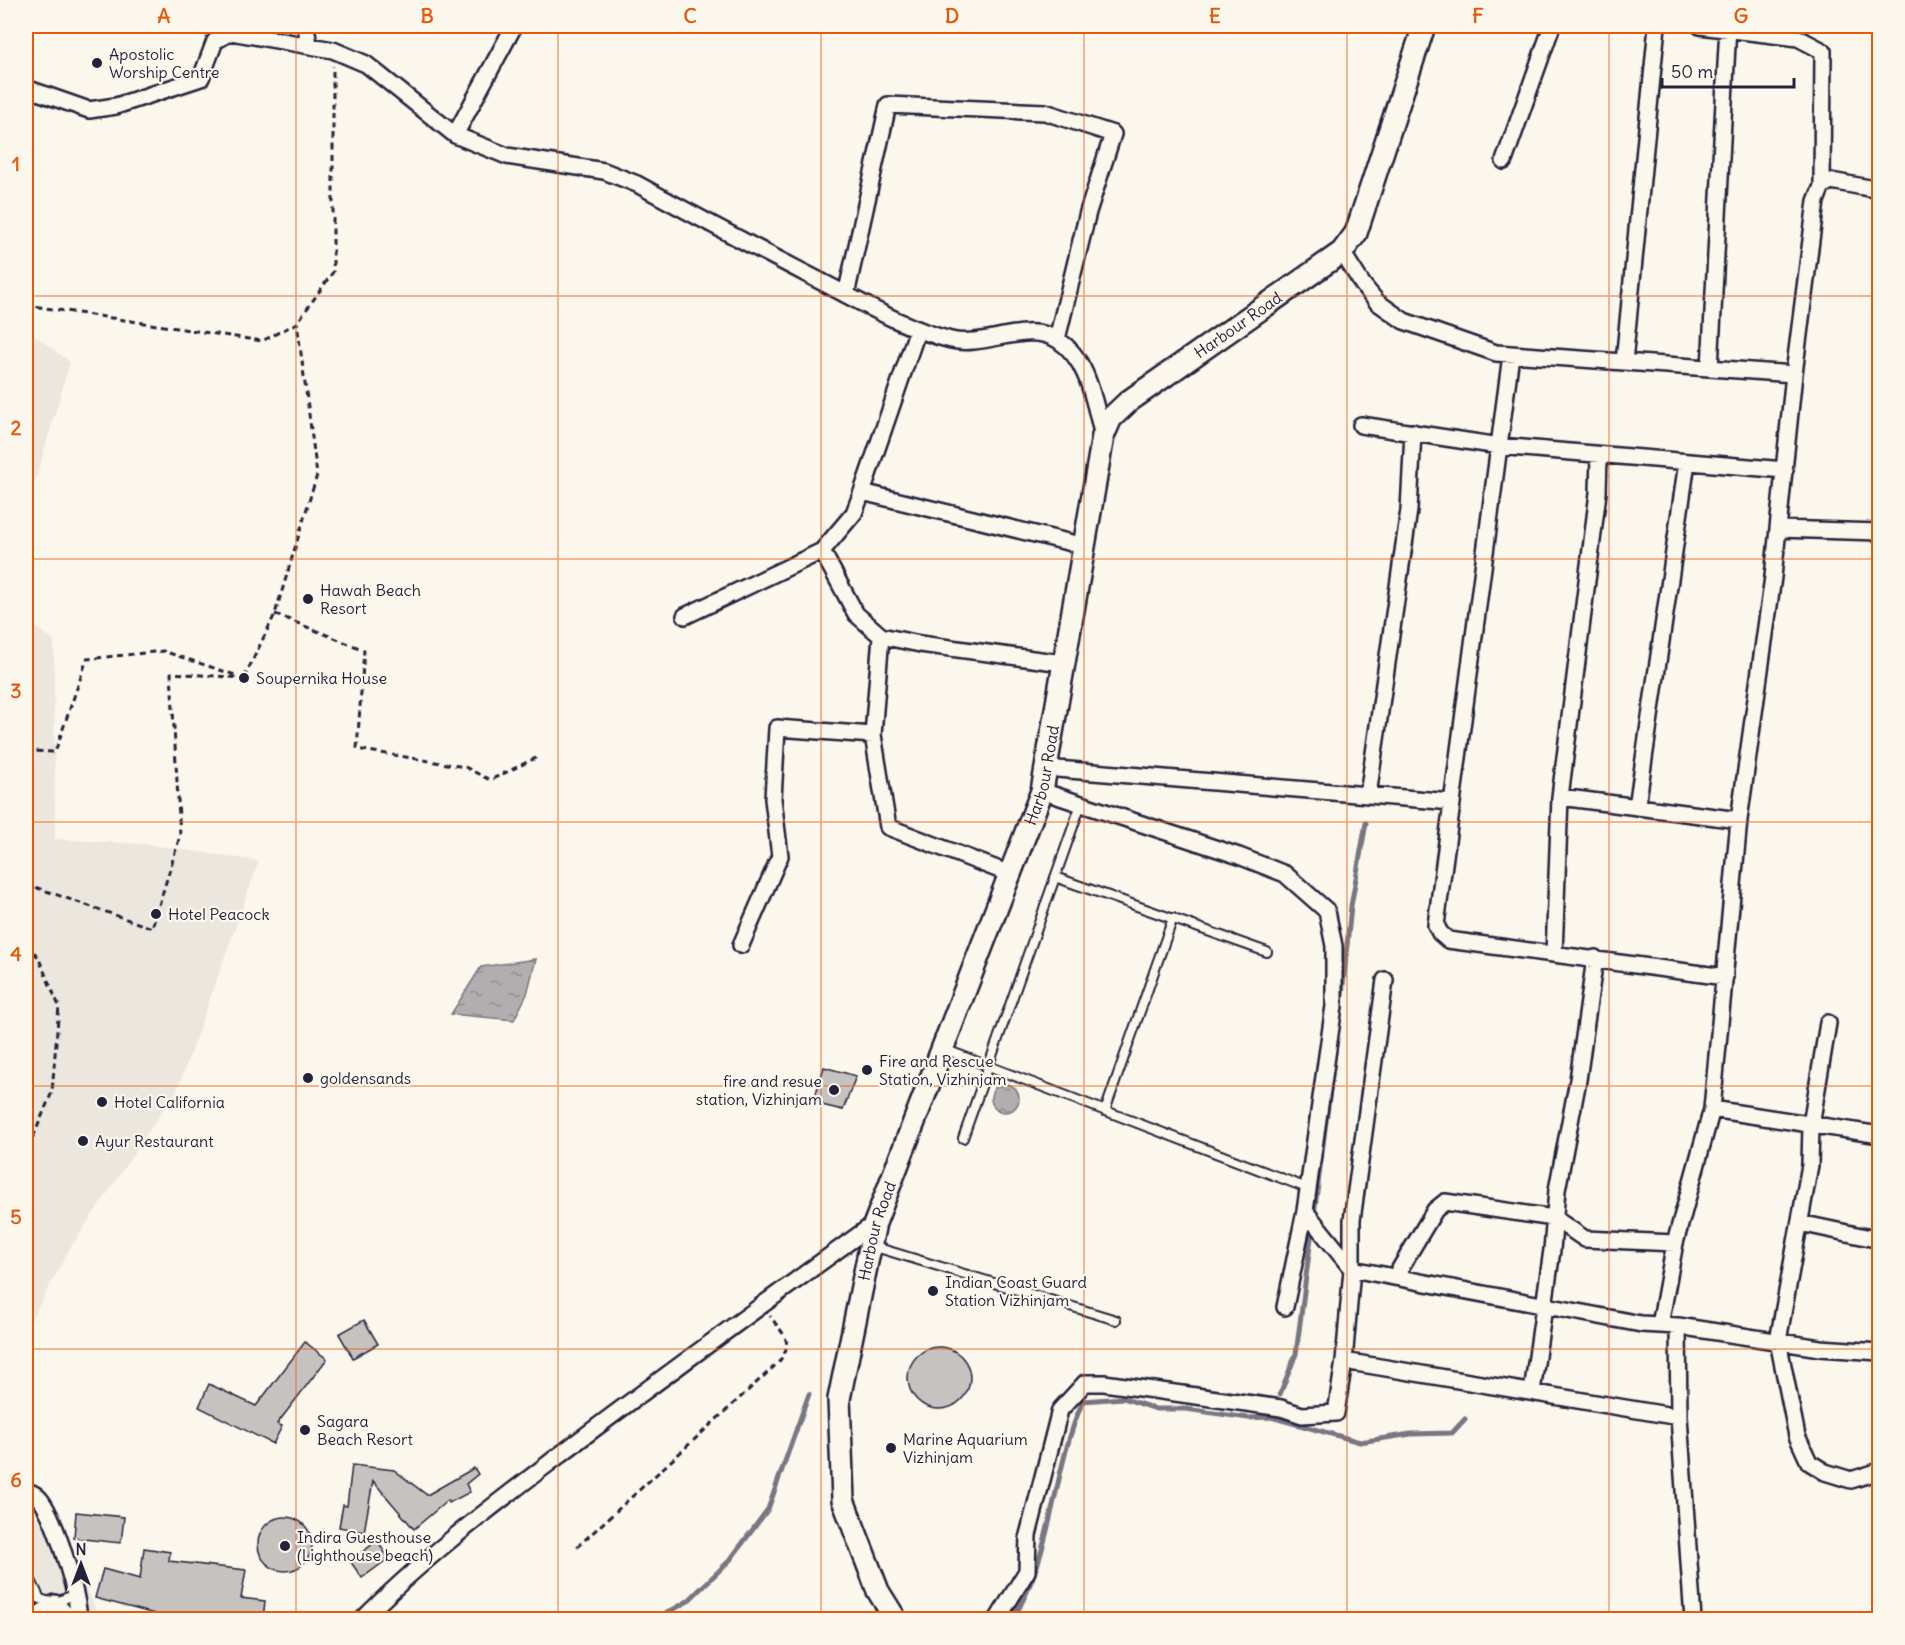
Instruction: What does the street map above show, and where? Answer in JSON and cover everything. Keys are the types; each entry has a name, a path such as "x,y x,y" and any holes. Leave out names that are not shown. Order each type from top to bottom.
{"street":[{"path":"306,26 309,45"},
{"path":"455,135 514,26"},
{"name":"Harbour Road","path":"896,1620 878,1591 843,1500 839,1399 875,1223 1042,791 1103,436 1111,418 1129,401 1342,252 1356,233 1424,26"},
{"path":"1504,161 1552,26"},
{"path":"1623,363 1657,26"},
{"path":"1660,1325 1675,1243 1712,1109 1739,820 1778,529 1794,374 1816,201 1822,186 1823,51 1798,38 1727,27 1700,26"},
{"path":"1710,368 1727,27"},
{"path":"26,88 89,110 116,106 201,78 215,41 220,35 231,32 333,50 366,64 455,135 507,156 604,171 638,184 846,294 918,329 952,340 983,342 1017,333 1038,333 1057,339 1074,354 1085,373 1103,436"},
{"path":"846,294 888,105 1045,112 1113,134 1088,212 1057,339"},
{"path":"1822,186 1831,181 1880,190"},
{"path":"1342,252 1377,302 1404,321 1453,340 1511,355 1794,374"},
{"path":"685,616 822,551 854,513 918,329"},
{"path":"1511,355 1436,925 1440,933 1448,940 1725,977"},
{"path":"1361,425 1499,446 1785,470"},
{"path":"1368,795 1409,510 1413,432"},
{"path":"1554,954 1560,797 1598,493 1599,455"},
{"path":"1637,807 1687,462"},
{"path":"862,492 1084,546"},
{"path":"1778,529 1880,532"},
{"path":"822,551 856,614 881,636 920,644 1063,663"},
{"path":"881,636 873,735 888,827 1010,874"},
{"path":"741,945 780,856 773,799 777,728 873,735"},
{"path":"1045,768 1452,802"},
{"path":"1042,791 1239,856 1285,874 1327,911 1334,946 1334,1006 1305,1211 1285,1307"},
{"path":"1560,797 1739,820"},
{"path":"1532,1392 1552,1250 1554,1218 1595,958"},
{"path":"997,1620 1027,1571 1028,1535 1060,1410 1085,1383 1104,1383 1281,1408 1302,1414 1336,1413 1344,1360 1352,1269 1352,1220 1385,980"},
{"path":"1828,1023 1811,1125 1810,1165 1778,1341 1797,1436 1809,1462 1825,1472 1851,1480 1880,1471"},
{"path":"1712,1109 1880,1135"},
{"path":"1395,1276 1435,1210 1445,1202 1554,1218 1585,1239 1675,1243"},
{"path":"1305,1211 1352,1269 1660,1325 1867,1353 1880,1352"},
{"path":"1800,1222 1880,1240"},
{"path":"362,1620 392,1590 473,1521 622,1407 875,1223"},
{"path":"1678,1326 1679,1417 1693,1620"},
{"path":"1344,1360 1679,1417"},
{"path":"26,1491 40,1499 77,1594 79,1620"},
{"path":"31,1620 55,1603 72,1620"}],"lane":[{"path":"963,1138 1080,804"},
{"path":"1055,877 1267,952"},
{"path":"1105,1111 1173,918"},
{"path":"943,1048 1307,1188"},
{"path":"871,1245 1116,1320"},
{"path":"26,1570 40,1599 55,1603 77,1594"}],"path":[{"path":"26,305 262,341 297,323 333,272 333,50"},
{"path":"244,678 275,614 317,475 297,323"},
{"path":"275,614 364,650 357,749 465,767 490,780 538,757"},
{"path":"26,751 55,752 87,659 163,651 244,678"},
{"path":"26,884 152,928 180,836 171,673 244,678"},
{"path":"26,947 30,947 38,957 59,1006 52,1092 26,1154"},
{"path":"577,1547 778,1363 788,1351 787,1339 762,1305"}],"shaded area":[{"path":"26,329 70,362 26,513"},
{"path":"26,619 54,641 55,839 145,844 259,861 178,1088 69,1250 26,1330"},
{"path":"26,1500 88,1592 100,1619 33,1619 26,1584"}],"water":[{"path":"536,959 527,994 514,1020 451,1014 481,967"},
{"path":"1005,1084 1015,1088 1019,1098 1015,1108 1005,1112 995,1108 991,1098 995,1088"}],"building":[{"name":"fire and resue station, Vizhinjam","path":"824,1067 856,1076 843,1110 813,1103"},
{"path":"364,1320 378,1344 353,1358 339,1334"},
{"path":"305,1342 327,1359 277,1424 282,1426 273,1444 199,1407 209,1384 256,1406"},
{"path":"933,1347 945,1347 961,1356 968,1366 970,1378 968,1390 961,1400 945,1409 933,1409 922,1404 913,1395 908,1384 908,1372 913,1361 922,1352"},
{"path":"352,1465 394,1470 427,1495 474,1468 478,1474 466,1484 470,1492 449,1503 448,1500 414,1529 373,1481 364,1532 339,1527 343,1505 347,1506"},
{"path":"76,1512 124,1517 121,1543 74,1538"},
{"name":"Indira Guesthouse (Lighthouse beach)","path":"280,1517 290,1517 300,1521 308,1529 312,1544 308,1559 300,1567 290,1571 280,1571 270,1567 262,1559 258,1549 258,1539 262,1529 270,1521"},
{"path":"377,1541 389,1558 362,1578 350,1561"},
{"path":"144,1548 170,1552 169,1561 246,1570 241,1598 265,1601 263,1620 165,1620 166,1617 95,1598 103,1569 140,1579"}],"waterway":[{"path":"1341,1005 1351,906 1366,823"},
{"path":"1280,1394 1296,1354 1336,1044"},
{"path":"655,1620 688,1601 730,1560 768,1509 809,1394"},
{"path":"1012,1620 1026,1594 1045,1540 1065,1455 1083,1401 1123,1398 1156,1409 1186,1409 1248,1418 1271,1417 1360,1442 1411,1434 1452,1433 1465,1419"}],"place":[{"name":"Apostolic Worship Centre","path":"97,63"},
{"name":"Hawah Beach Resort","path":"308,599"},
{"name":"Soupernika House","path":"244,678"},
{"name":"Hotel Peacock","path":"156,914"},
{"name":"Fire and Rescue Station, Vizhinjam","path":"867,1070"},
{"name":"goldensands","path":"308,1078"},
{"name":"fire and resue station, Vizhinjam","path":"834,1090"},
{"name":"Hotel California","path":"102,1102"},
{"name":"Ayur Restaurant","path":"83,1141"},
{"name":"Indian Coast Guard Station Vizhinjam","path":"933,1291"},
{"name":"Sagara Beach Resort","path":"305,1430"},
{"name":"Marine Aquarium Vizhinjam","path":"891,1448"},
{"name":"Indira Guesthouse (Lighthouse beach)","path":"285,1546"}]}
